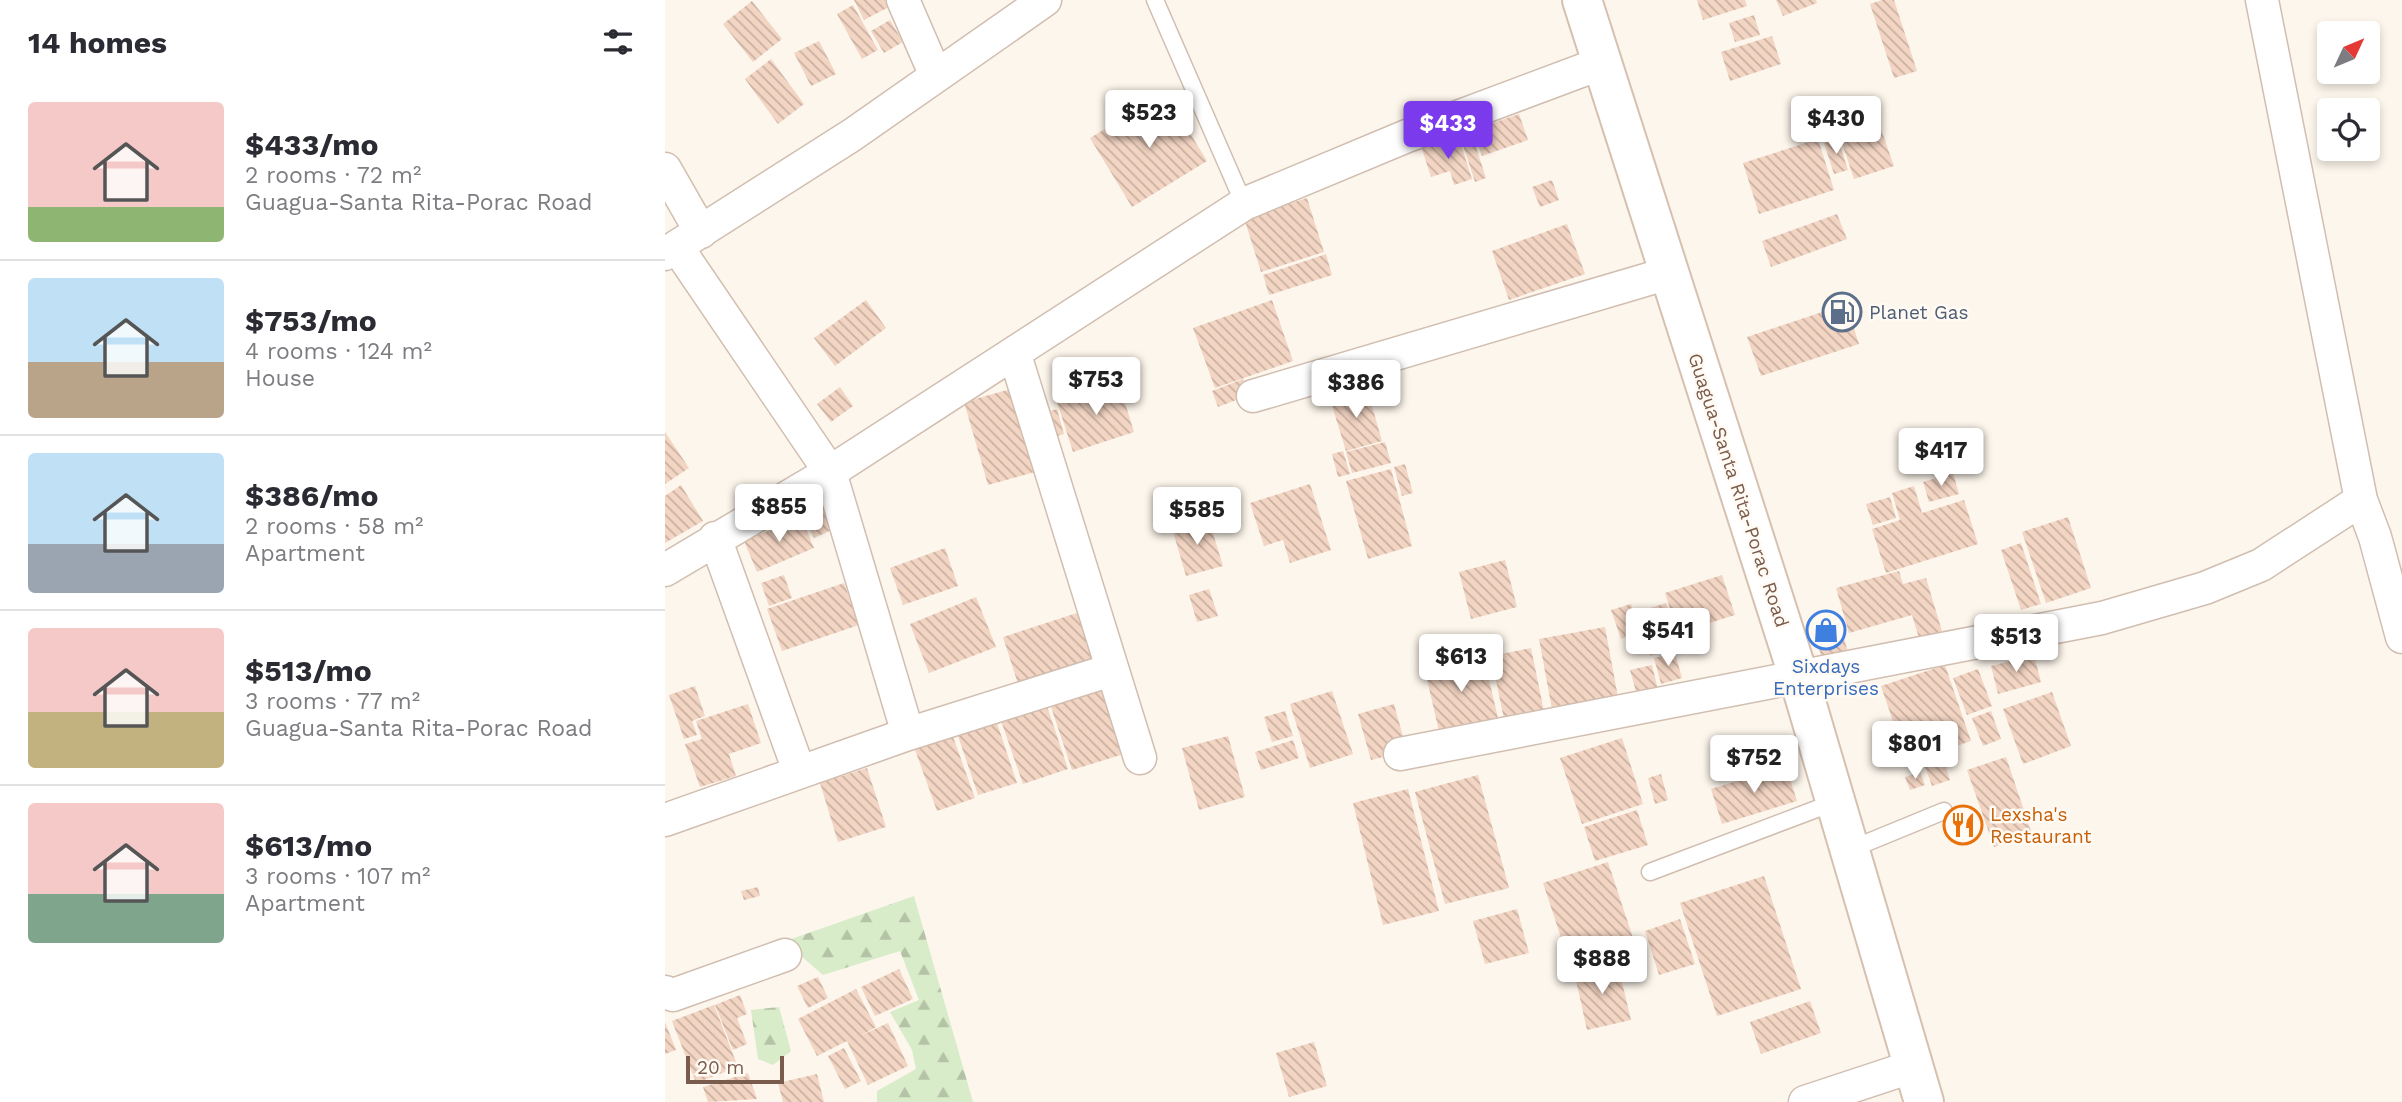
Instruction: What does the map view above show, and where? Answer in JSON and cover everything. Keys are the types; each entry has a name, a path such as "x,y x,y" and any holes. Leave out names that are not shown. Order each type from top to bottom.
{"main road":[{"name":"Guagua-Santa Rita-Porac Road","path":"1582,0 1799,678 1919,1084"}],"street":[{"path":"903,0 936,76"},
{"path":"681,244 852,135 1045,0"},
{"path":"2262,0 2361,500 2375,537 2402,637"},
{"path":"665,570 715,538 831,472 1244,204 1407,136 1602,63"},
{"path":"665,169 681,244 831,472 908,734"},
{"path":"1253,396 1669,272"},
{"path":"1015,355 1140,758"},
{"path":"1401,754 2102,618 2205,588 2261,565 2361,500"},
{"path":"715,538 799,771"},
{"path":"665,820 908,734 1111,670"},
{"path":"665,992 673,995 785,955"},
{"path":"1805,1102 1919,1084"}],"lane":[{"path":"1155,0 1244,204"},
{"path":"1650,872 1835,802"},
{"path":"1849,850 1944,811"}],"green space":[{"path":"914,896 973,1102 877,1102 877,1091 916,1069 912,1050 890,1012 919,1000 900,951 823,975 801,956 791,961 780,943"},
{"path":"779,1007 791,1051 773,1065 758,1059 751,1010"}],"building":[{"path":"854,0 885,0 889,7 864,20"},
{"path":"1697,0 1745,0 1747,6 1703,20"},
{"path":"1776,0 1816,0 1817,3 1783,16"},
{"path":"1894,0 1917,71 1894,78 1870,4"},
{"path":"752,1 782,39 753,62 723,24"},
{"path":"853,5 878,50 862,59 837,14"},
{"path":"1754,15 1760,35 1735,42 1729,23"},
{"path":"890,20 903,42 884,53 871,31"},
{"path":"1772,36 1781,64 1730,81 1721,52"},
{"path":"819,41 836,74 811,86 794,53"},
{"path":"771,59 804,104 778,124 745,79"},
{"path":"1165,92 1207,161 1132,207 1090,138"},
{"path":"1519,114 1528,140 1482,156 1473,130"},
{"path":"1878,121 1894,166 1854,179 1839,134"},
{"path":"1470,129 1486,178 1475,182 1459,133"},
{"path":"1459,138 1472,179 1454,185 1450,171 1431,177 1422,149"},
{"path":"1818,139 1834,190 1759,214 1743,163"},
{"path":"1838,139 1848,170 1834,174 1824,143"},
{"path":"1552,180 1559,200 1540,207 1532,187"},
{"path":"1307,198 1324,252 1261,272 1244,218"},
{"path":"1837,214 1847,239 1771,267 1762,241"},
{"path":"1567,224 1585,274 1509,300 1492,251"},
{"path":"1326,254 1332,275 1269,295 1263,275"},
{"path":"866,300 886,328 835,366 814,338"},
{"path":"1272,300 1293,361 1215,388 1193,328"},
{"path":"1846,304 1859,344 1761,376 1747,337"},
{"path":"1243,379 1249,395 1218,407 1212,391"},
{"path":"1119,383 1134,432 1073,452 1057,402"},
{"path":"840,387 853,406 831,422 817,404"},
{"path":"1367,388 1382,441 1346,451 1330,399"},
{"path":"1011,389 1035,472 988,485 964,402"},
{"path":"1057,409 1064,434 1051,438 1044,413"},
{"path":"665,432 689,468 665,484"},
{"path":"1385,442 1391,463 1352,473 1346,452"},
{"path":"1343,451 1350,474 1338,477 1332,454"},
{"path":"1405,464 1413,493 1402,496 1394,467"},
{"path":"1391,469 1412,546 1368,559 1346,481"},
{"path":"1953,473 1959,494 1929,502 1923,482"},
{"path":"1310,484 1331,550 1290,563 1283,540 1264,546 1250,503"},
{"path":"681,485 703,521 665,543 665,496"},
{"path":"1914,486 1922,513 1964,500 1978,544 1886,573 1872,529 1900,520 1892,493"},
{"path":"1890,497 1896,518 1873,525 1866,504"},
{"path":"823,508 834,529 814,538 804,517"},
{"path":"801,517 814,548 757,572 744,541"},
{"path":"1208,517 1223,566 1186,576 1172,528"},
{"path":"2068,517 2091,588 2046,603 2022,532"},
{"path":"2021,543 2041,604 2021,610 2001,550"},
{"path":"945,548 958,586 903,605 890,568"},
{"path":"1505,560 1517,607 1471,619 1459,572"},
{"path":"1899,571 1903,584 1926,578 1942,631 1919,638 1912,615 1849,633 1836,588"},
{"path":"784,575 792,598 769,606 761,583"},
{"path":"1722,575 1735,615 1678,633 1665,593"},
{"path":"844,583 859,625 782,651 767,609"},
{"path":"1209,589 1218,616 1197,622 1189,595"},
{"path":"976,597 996,647 929,673 910,624"},
{"path":"1666,603 1680,646 1650,656 1635,613"},
{"path":"1631,604 1640,632 1621,639 1611,610"},
{"path":"1080,612 1097,661 1019,687 1003,637"},
{"path":"1836,613 1850,658 1824,666 1811,620"},
{"path":"1605,627 1620,708 1554,720 1539,639"},
{"path":"1481,645 1501,731 1442,744 1422,658"},
{"path":"1531,648 1546,721 1506,729 1491,656"},
{"path":"1675,653 1682,678 1661,684 1654,658"},
{"path":"2034,655 2041,682 1998,694 1991,666"},
{"path":"1652,665 1659,694 1638,699 1630,670"},
{"path":"1945,665 1971,741 1907,763 1881,686"},
{"path":"1978,669 1992,706 1967,715 1953,678"},
{"path":"695,686 705,716 692,721 697,735 684,739 669,695"},
{"path":"1105,686 1127,753 1072,770 1050,704"},
{"path":"1332,691 1353,754 1310,768 1290,704"},
{"path":"2052,692 2071,746 2023,764 2003,709"},
{"path":"1046,703 1068,769 1023,784 1000,718"},
{"path":"748,704 761,743 729,754 736,776 700,787 685,744 702,739 696,721"},
{"path":"1394,704 1407,751 1371,760 1358,714"},
{"path":"1285,711 1293,736 1272,742 1264,717"},
{"path":"1991,711 2001,739 1983,746 1972,718"},
{"path":"997,723 1017,783 978,795 958,736"},
{"path":"952,734 975,798 937,811 914,747"},
{"path":"1228,736 1245,797 1199,810 1182,748"},
{"path":"1622,738 1643,804 1582,824 1560,758"},
{"path":"1293,740 1299,758 1261,770 1255,752"},
{"path":"2006,757 2032,834 1994,847 1967,770"},
{"path":"1944,761 1950,780 1932,786 1925,767"},
{"path":"1786,766 1797,801 1722,824 1711,789"},
{"path":"867,768 886,827 838,842 820,783"},
{"path":"1920,772 1925,785 1910,790 1905,777"},
{"path":"1661,774 1668,800 1655,804 1648,778"},
{"path":"1478,775 1509,888 1445,904 1415,792"},
{"path":"1408,789 1439,911 1383,925 1353,803"},
{"path":"1637,810 1648,845 1595,861 1584,827"},
{"path":"1608,862 1635,944 1570,965 1543,883"},
{"path":"1764,876 1801,989 1717,1016 1680,903"},
{"path":"758,887 760,896 744,900 741,891"},
{"path":"1517,909 1529,953 1485,964 1473,921"},
{"path":"1680,919 1695,964 1659,975 1645,931"},
{"path":"1617,961 1631,1020 1587,1030 1574,971"},
{"path":"899,969 913,999 875,1016 861,987"},
{"path":"818,977 828,998 808,1008 797,986"},
{"path":"856,989 876,1027 860,1036 888,1023 908,1066 868,1085 847,1041 817,1056 798,1019"},
{"path":"740,995 747,1014 737,1018 747,1044 733,1050 715,1005"},
{"path":"1810,1001 1821,1033 1761,1054 1750,1022"},
{"path":"714,1005 738,1067 696,1083 672,1021"},
{"path":"665,1022 676,1050 665,1054"},
{"path":"1314,1042 1327,1086 1289,1097 1276,1053"},
{"path":"844,1048 861,1081 845,1089 828,1056"},
{"path":"748,1073 757,1099 708,1102 703,1087"},
{"path":"817,1074 824,1102 783,1102 778,1083"}],"place":[{"name":"Planet Gas","path":"1842,312"},
{"name":"Sixdays Enterprises","path":"1826,630"},
{"name":"Lexsha's Restaurant","path":"1963,825"}]}
